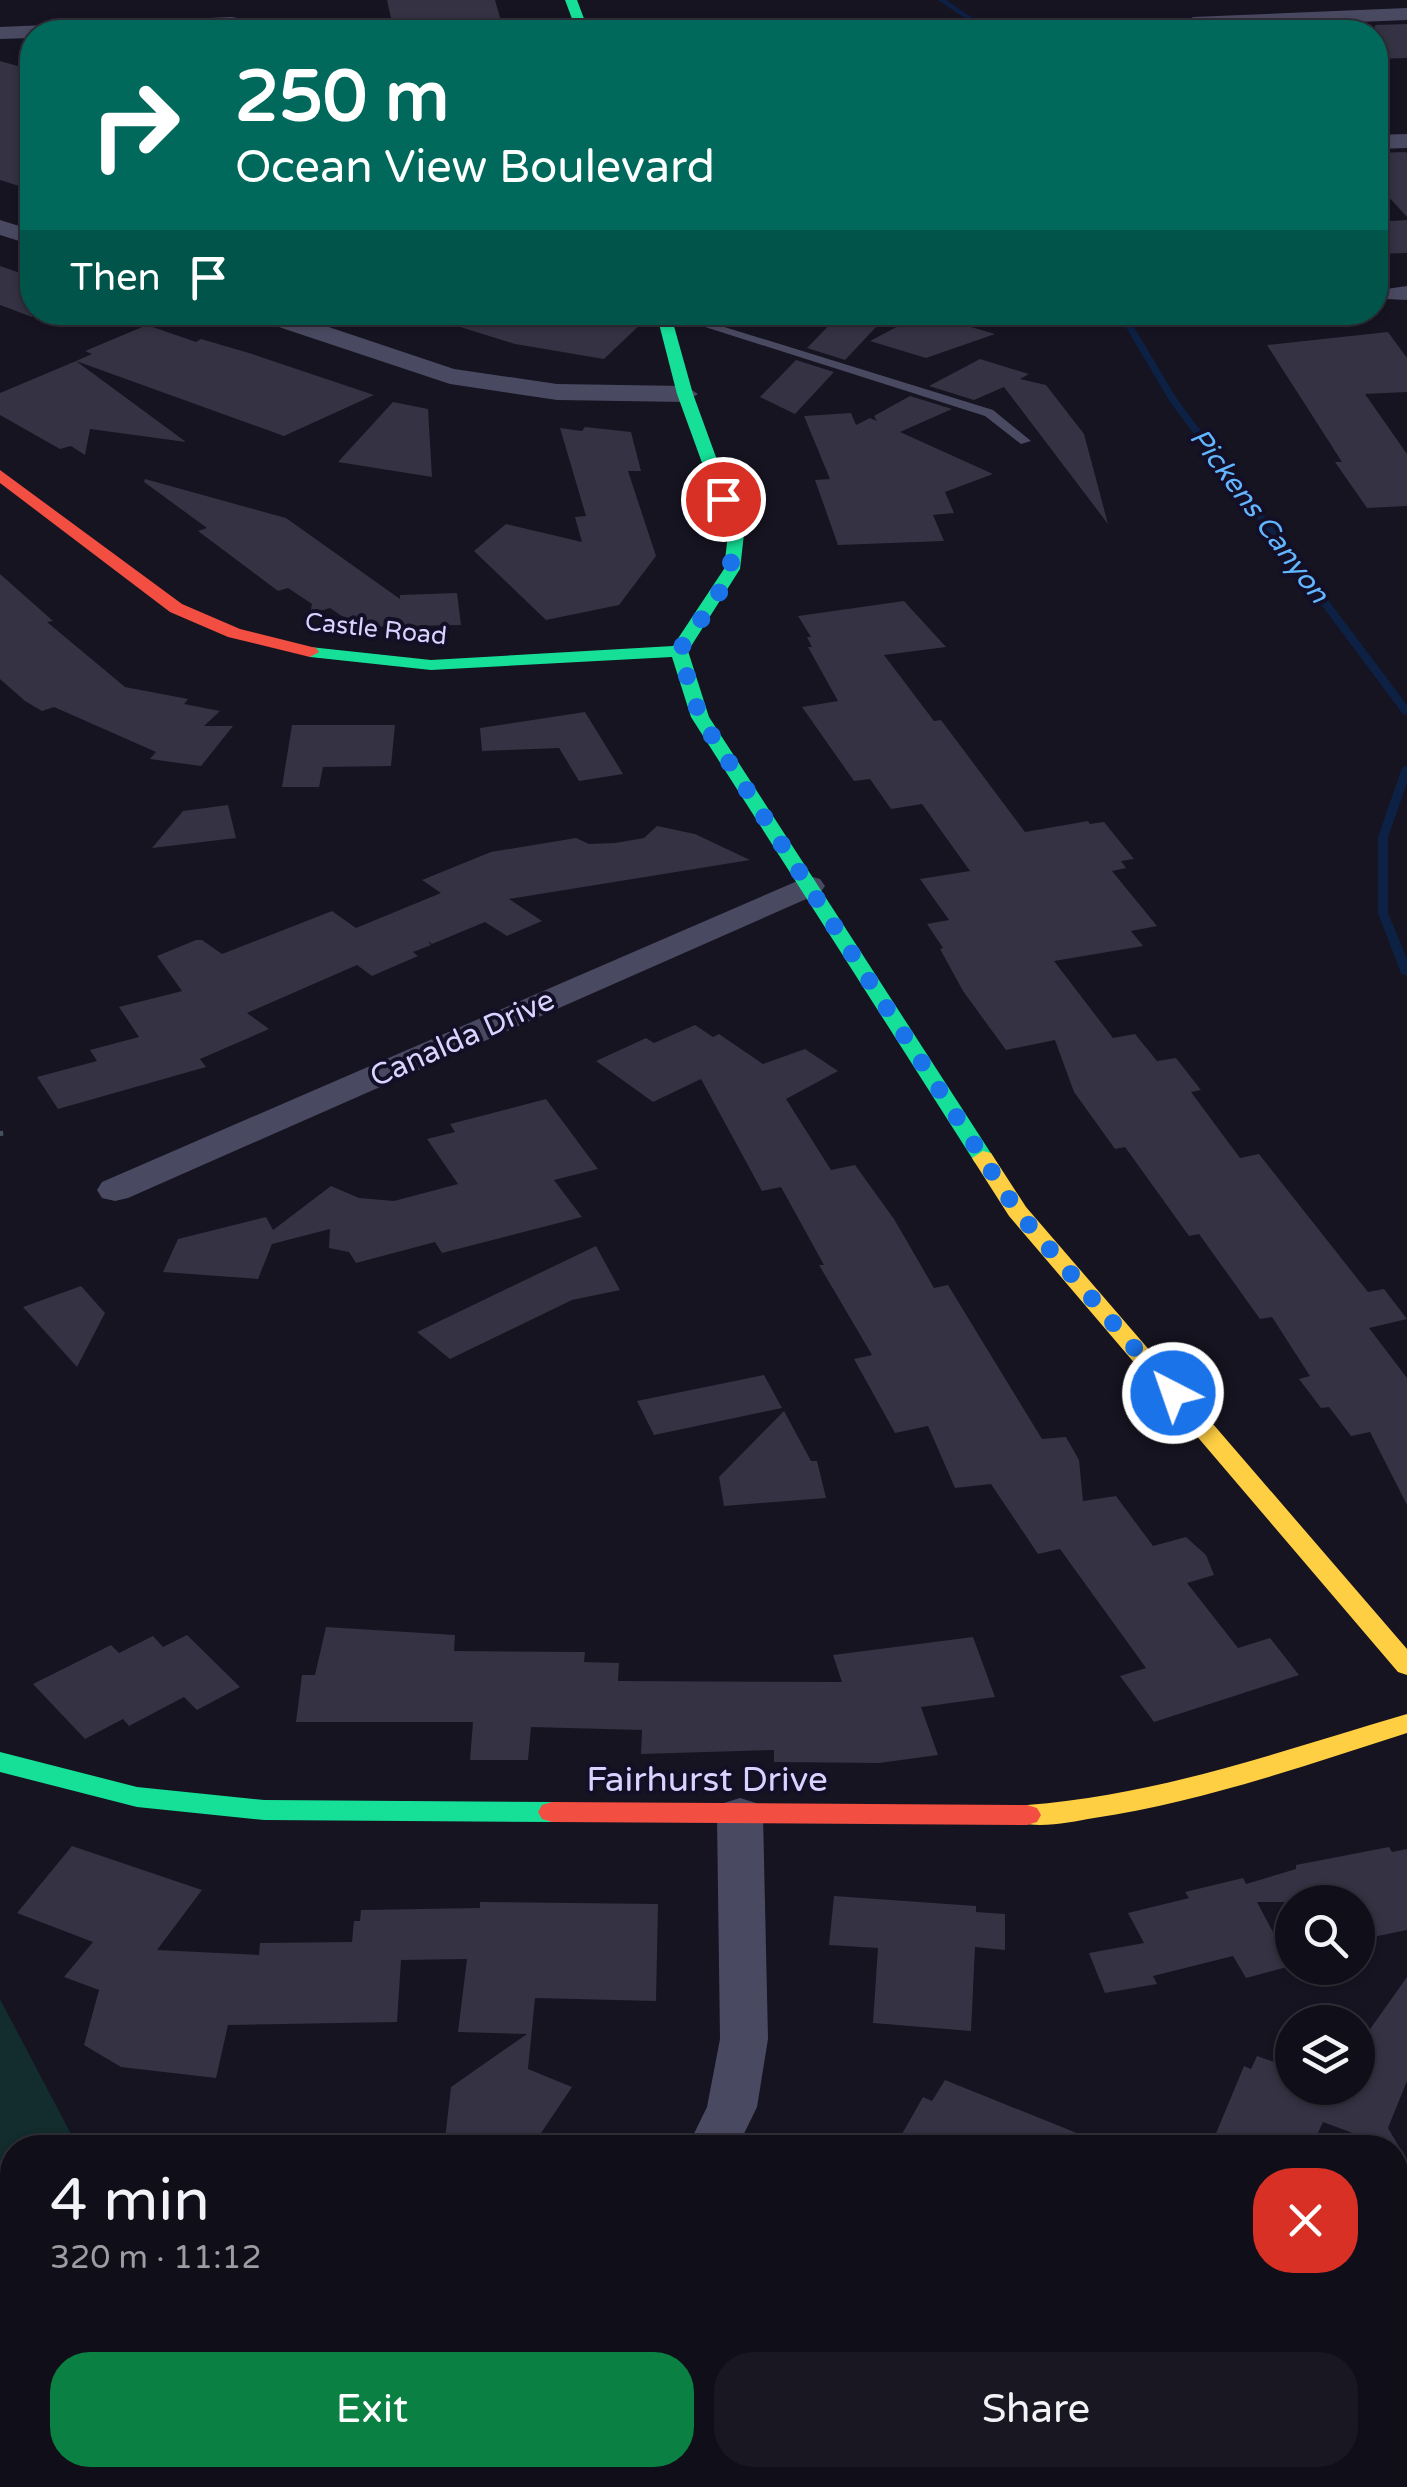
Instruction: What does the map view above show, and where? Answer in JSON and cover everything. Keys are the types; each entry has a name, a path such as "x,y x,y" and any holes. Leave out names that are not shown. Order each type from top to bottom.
{"street":[{"path":"1278,20 1407,14"},
{"path":"297,325 450,376 556,392 685,394"},
{"path":"666,325 685,394 736,534 732,569 679,651 700,717 1017,1211 1407,1666"},
{"name":"Castle Road","path":"0,475 176,608 269,642 321,655 431,665 679,651"},
{"name":"Canalda Drive","path":"115,1190 809,886"},
{"name":"Fairhurst Drive","path":"0,1762 137,1797 264,1810 1031,1815 1096,1811 1151,1800 1407,1723"},
{"path":"718,2135 732,2107 744,2039 740,1815"}],"lane":[{"path":"705,325 989,413 1026,441"}],"path":[{"path":"0,1131 0,1142"}],"green space":[{"path":"0,1999 71,2135 0,2135"}],"building":[{"path":"387,0 495,0 501,20 391,20"},
{"path":"1407,24 1407,58 1388,59 1388,25"},
{"path":"0,61 20,67 20,186 0,180"},
{"path":"1388,153 1407,154 1407,217 1388,196"},
{"path":"1407,220 1407,253 1388,254 1388,221"},
{"path":"0,266 20,273 20,312 0,305"},
{"path":"147,325 196,342 201,339 249,353 374,395 284,436 76,361 92,354 85,351"},
{"path":"454,325 640,325 604,359 515,344"},
{"path":"829,325 877,326 845,360 807,348"},
{"path":"900,325 964,325 995,334 926,358 870,341"},
{"path":"1388,332 1407,358 1407,392 1365,394 1407,454 1407,506 1367,508 1335,462 1342,462 1267,345"},
{"path":"980,359 1029,374 1020,379 1046,385 1084,434 1108,524 1004,387 974,400 929,386"},
{"path":"796,360 834,372 795,414 760,397"},
{"path":"76,361 186,442 90,429 85,455 71,446 60,449 0,415 0,393"},
{"path":"910,396 952,409 900,432 993,474 945,492 954,513 933,515 944,541 838,545 815,480 830,479 804,416 851,413 856,425 870,418 877,421 874,416"},
{"path":"393,402 428,409 432,477 338,462"},
{"path":"585,427 631,432 641,471 628,471 656,556 619,605 546,620 474,551 506,524 582,542 575,517 586,516 560,428 582,431"},
{"path":"145,479 286,518 400,599 400,595 457,593 461,625 358,627 330,608 310,614 312,604 288,588 278,591 198,531 207,528"},
{"path":"0,574 53,621 47,622 125,687 188,699 184,704 220,711 204,726 233,726 201,766 150,759 156,752 54,707 42,711 25,701 0,679"},
{"path":"904,601 946,647 884,655 934,721 941,720 1025,832 1088,821 1104,822 1134,859 1121,861 1126,868 1112,871 1157,926 1131,931 1143,946 1054,961 1113,1038 1135,1034 1157,1061 1176,1058 1201,1090 1191,1092 1240,1158 1259,1154 1368,1292 1384,1289 1407,1319 1369,1328 1407,1378 1407,1505 1370,1432 1351,1436 1329,1407 1321,1408 1299,1379 1310,1376 1272,1317 1260,1319 1199,1234 1189,1236 1125,1147 1115,1149 1074,1092 1055,1040 1006,1050 963,991 927,924 949,920 920,879 970,871 922,804 891,809 870,779 854,781 802,707 838,701 808,647 812,647 807,637 811,637 798,616"},
{"path":"585,712 623,774 579,781 559,748 482,751 480,728"},
{"path":"292,725 395,725 391,766 323,767 319,787 282,787"},
{"path":"228,805 236,838 152,848 183,811"},
{"path":"657,826 695,834 750,860 509,899 542,921 507,936 485,922 432,944 428,941 431,945 413,952 418,956 372,976 357,965 247,1013 269,1029 200,1059 206,1067 58,1109 37,1077 97,1061 90,1050 139,1037 119,1007 182,991 157,956 196,940 222,954 332,911 356,928 441,893 422,880 491,852 576,838 589,844 615,843 644,838"},
{"path":"695,1025 713,1037 719,1034 763,1064 805,1049 838,1071 786,1099 831,1170 855,1165 894,1219 934,1288 948,1285 1042,1439 1066,1437 1079,1460 1083,1501 1116,1496 1153,1546 1186,1537 1206,1555 1214,1575 1187,1583 1238,1648 1270,1638 1299,1675 1154,1722 1120,1676 1146,1668 1060,1549 1038,1554 991,1484 955,1488 928,1426 895,1433 854,1359 872,1355 819,1265 824,1265 781,1187 762,1191 701,1079 653,1102 596,1061 646,1038 654,1043"},
{"path":"546,1099 598,1169 554,1180 582,1217 442,1253 435,1242 356,1263 349,1252 329,1248 330,1229 272,1244 258,1279 163,1272 178,1239 266,1217 273,1230 331,1186 359,1198 394,1201 458,1184 427,1139 455,1132 450,1124"},
{"path":"596,1246 620,1290 572,1300 450,1359 417,1332"},
{"path":"81,1286 105,1313 77,1367 23,1307"},
{"path":"764,1375 782,1408 654,1435 637,1401"},
{"path":"784,1411 811,1461 817,1461 826,1498 724,1506 719,1477"},
{"path":"326,1627 455,1635 454,1651 585,1652 584,1662 619,1663 618,1681 842,1682 833,1655 973,1637 995,1697 921,1707 938,1755 879,1763 774,1762 774,1750 641,1754 642,1730 531,1727 528,1760 470,1760 473,1722 296,1722 302,1675 315,1675"},
{"path":"187,1635 240,1687 197,1710 184,1697 129,1726 123,1719 85,1739 33,1684 111,1645 119,1653 153,1636 163,1647"},
{"path":"72,1846 202,1890 157,1950 259,1955 260,1943 352,1942 354,1921 360,1921 361,1910 480,1908 480,1902 658,1904 656,2001 535,1998 528,2069 572,2087 540,2135 445,2135 451,2087 527,2034 458,2032 467,1959 401,1960 397,2022 228,2025 216,2078 121,2067 84,2045 99,1990 64,1977 93,1942 17,1913"},
{"path":"1389,1847 1392,1852 1407,1849 1407,1930 1375,1937 1375,1885 1275,1885 1275,1902 1257,1902 1275,1936 1275,1970 1246,1978 1233,1956 1153,1976 1157,1984 1105,1993 1089,1953 1144,1943 1128,1913 1189,1898 1185,1892 1243,1878 1246,1884 1296,1869 1296,1865"},
{"path":"834,1896 976,1906 976,1912 1005,1914 1005,1950 975,1947 971,2031 873,2023 878,1948 829,1945"},
{"path":"1407,1977 1407,2081 1388,2128 1392,2135 1358,2135 1323,2122 1317,2135 1215,2135 1244,2066 1251,2069 1257,2056 1275,2062 1275,2105 1375,2105 1375,2022"},
{"path":"945,2080 1082,2135 901,2135 923,2097 932,2101"}],"waterway":[{"name":"Pickens Canyon","path":"941,0 972,20"},
{"name":"Pickens Canyon","path":"1129,325 1173,400 1407,712"},
{"name":"Pickens Canyon","path":"1407,768 1383,837 1383,913 1407,973"}],"traffic: fast":[{"path":"571,0 578,20"},
{"path":"666,325 685,394 736,534 732,569 679,651"},
{"path":"310,652 431,665 679,651"},
{"path":"679,651 700,717 983,1158"},
{"path":"0,1762 137,1797 264,1810 552,1812"}],"traffic: slow":[{"path":"983,1158 1017,1211 1407,1666"},
{"path":"1027,1815 1076,1811 1172,1794 1407,1723"}],"traffic: jam":[{"path":"0,475 176,608 234,633 310,652"},
{"path":"552,1812 1027,1815"}],"route":[{"path":"723,499 736,534 732,569 679,651 700,717 1017,1211 1173,1393"}]}
